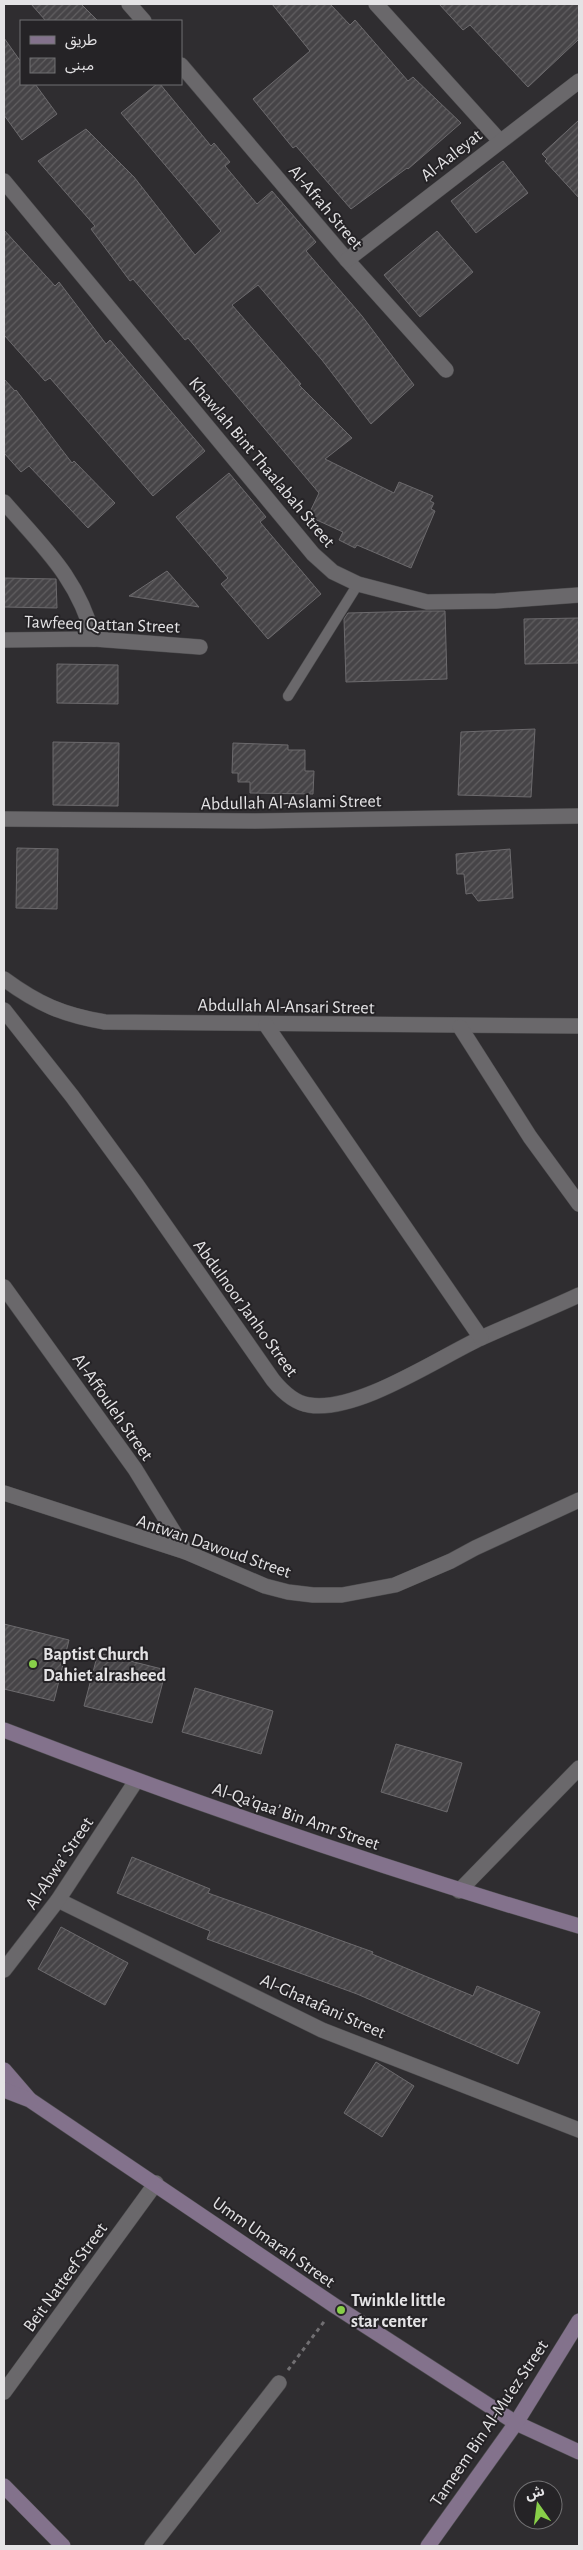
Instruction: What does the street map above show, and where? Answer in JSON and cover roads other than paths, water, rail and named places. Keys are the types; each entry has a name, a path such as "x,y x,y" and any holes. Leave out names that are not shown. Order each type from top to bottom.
{"street":[{"path":"129,4 143,20"},
{"path":"376,4 500,141"},
{"name":"Al-Afrah Street","path":"182,66 347,260 446,370"},
{"name":"Al-Aaleyat","path":"347,260 579,81"},
{"name":"Khawlah Bint Thaalabah Street","path":"4,181 313,554 332,572 358,584 428,602 496,601 579,595"},
{"path":"4,502 62,569 75,588 87,614 94,639"},
{"name":"Tawfeeq Qattan Street","path":"4,640 94,639 200,647"},
{"name":"Abdullah Al-Aslami Street","path":"4,819 255,822 579,816"},
{"name":"Abdullah Al-Ansari Street","path":"4,979 33,999 72,1017 105,1022 460,1027 579,1026"},
{"name":"Abdulnoor Janho Street","path":"4,1010 72,1096 272,1380 285,1393 308,1405 330,1405 363,1397 481,1338 579,1295"},
{"path":"266,1025 481,1338"},
{"path":"460,1027 530,1137 579,1204"},
{"name":"Al-Affouleh Street","path":"4,1287 135,1469 186,1552"},
{"name":"Antwan Dawoud Street","path":"4,1493 186,1552 200,1560 288,1592 342,1595 395,1585 451,1561 579,1500"},
{"name":"Al-Qa’qaa’ Bin Amr Street","path":"4,1730 136,1781 459,1891 579,1926"},
{"path":"459,1891 579,1768"},
{"name":"Al-Abwa’ Street","path":"4,1979 7,1967 58,1900 136,1781"},
{"name":"Al-Ghatafani Street","path":"58,1900 322,2030 579,2130"},
{"name":"Umm Umarah Street","path":"4,2070 30,2100"},
{"name":"Umm Umarah Street","path":"4,2090 30,2100 156,2183 335,2306 516,2422 579,2452"},
{"name":"Beit Natteef Street","path":"4,2392 156,2183"},
{"name":"Tameem Bin Al-Mu’ez Street","path":"428,2546 516,2422 579,2321"},
{"path":"152,2546 279,2383"},
{"path":"4,2486 63,2546"}],"lane":[{"path":"288,696 358,584"}],"place":[{"name":"Baptist Church Dahiet alrasheed","path":"33,1664"},
{"name":"Twinkle little star center","path":"341,2310"}]}
